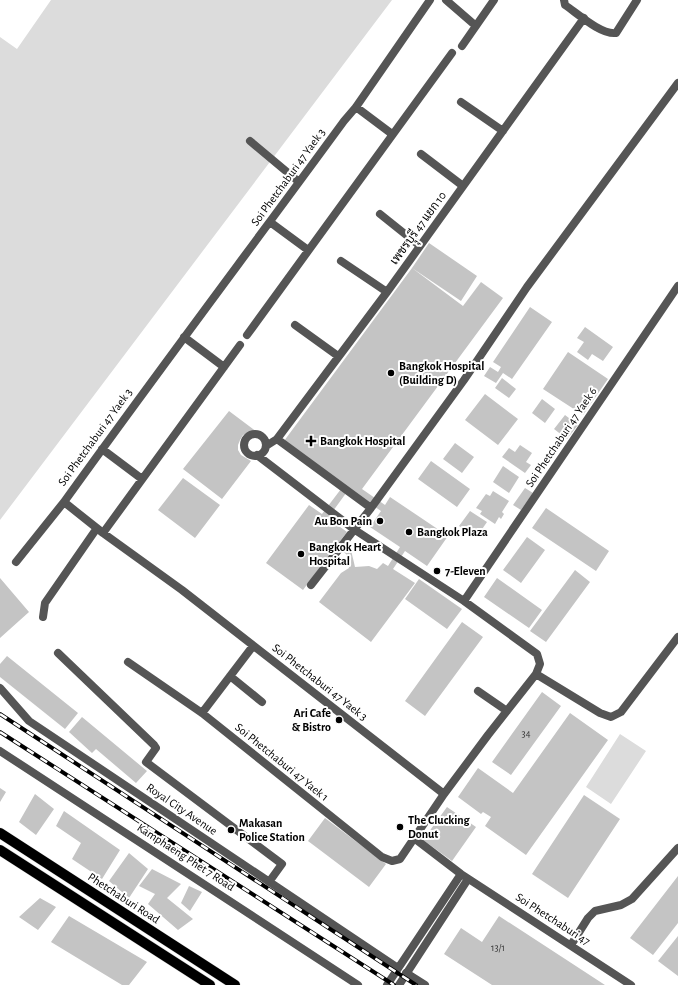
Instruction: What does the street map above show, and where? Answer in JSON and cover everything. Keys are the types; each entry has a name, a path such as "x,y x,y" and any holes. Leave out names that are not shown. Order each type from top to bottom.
{"main road":[{"name":"Phetchaburi Road","path":"0,833 235,985"},
{"path":"0,850 210,985"}],"street":[{"name":"Soi Phetchaburi 47 Yaek 3","path":"430,0 356,107 344,121 184,337 64,502 182,590 444,794"},
{"path":"446,0 476,26"},
{"path":"462,46 494,0"},
{"path":"564,0 565,5 606,32 611,33 616,33 637,0"},
{"name":"เพชรบุุรี 47 แยก 10","path":"266,446 277,439 387,292 584,18"},
{"path":"247,335 452,53"},
{"path":"312,585 355,530 460,386 527,287 678,83"},
{"path":"461,102 503,131"},
{"path":"356,107 392,134"},
{"path":"250,141 299,182"},
{"path":"421,154 463,186"},
{"path":"380,214 420,246"},
{"path":"270,222 308,250"},
{"path":"341,261 387,292"},
{"name":"Soi Phetchaburi 47 Yaek 6","path":"464,601 678,286"},
{"path":"295,325 338,356"},
{"path":"184,337 224,367"},
{"path":"43,617 45,603 100,530 142,479 240,345"},
{"path":"257,456 263,452 266,446 264,439 259,435 252,434 246,438 244,445 245,449 250,454 257,456 355,530 464,601 537,654 540,664 536,674 444,794 414,838"},
{"path":"277,439 371,508"},
{"path":"102,449 142,479"},
{"path":"16,562 64,502"},
{"path":"536,674 600,713 611,717 621,712 678,637"},
{"path":"202,713 253,646"},
{"path":"58,653 154,745 156,748 146,762 282,864 269,882"},
{"name":"Soi Phetchaburi 47 Yaek 1","path":"128,662 202,713 382,857 392,861 400,859 414,838"},
{"path":"230,676 262,702"},
{"name":"Royal City Avenue","path":"0,688 29,721 398,968"},
{"path":"478,691 507,711"},
{"name":"Kamphaeng Phet 7 Road","path":"0,751 358,985"},
{"name":"Soi Phetchaburi 47","path":"414,838 468,879 631,985"},
{"path":"571,945 588,918 595,911 621,905 632,900 678,848"},
{"path":"386,985 461,874"},
{"path":"399,985 468,879"},
{"path":"422,932 430,937"},
{"path":"406,973 425,985"}],"shaded area":[{"path":"51,0 392,0 0,520 0,37 17,49"},
{"path":"620,734 646,751 611,804 586,787"}],"building":[{"path":"429,243 477,276 461,301 412,268"},
{"name":"Bangkok Hospital (Building D)","path":"412,268 463,306 481,282 503,298 362,489 385,505 390,497 448,536 427,566 405,551 393,569 415,583 371,642 319,602 341,573 349,568 346,554 336,546 303,590 266,563 309,505 322,514 344,485 284,441","holes":["349,489 381,511 370,527 400,547 388,566 383,563 377,569 369,566 355,567 351,550 340,541 347,532 328,518"]},
{"path":"530,307 552,322 512,379 503,373 496,383 484,376 490,367 498,372 501,367 493,362"},
{"path":"585,327 613,347 603,361 592,354 588,360 577,352 584,342 577,338"},
{"path":"568,352 608,379 583,415 543,389"},
{"path":"502,378 516,389 509,398 495,388"},
{"path":"485,394 518,419 498,445 465,420"},
{"path":"542,399 555,409 545,423 532,413"},
{"path":"229,411 257,432 243,435 240,440 238,450 241,455 251,461 222,499 183,469"},
{"path":"565,415 578,425 567,439 554,429"},
{"path":"455,443 474,457 462,473 443,459"},
{"path":"520,445 532,453 526,462 531,465 525,473 502,457 509,448 515,452"},
{"path":"431,461 470,489 457,507 418,479"},
{"path":"503,466 519,477 509,493 493,482"},
{"path":"183,478 220,505 195,538 158,510"},
{"path":"525,488 533,493 521,510 513,505"},
{"path":"493,491 509,501 502,512 504,514 501,519 499,517 495,524 480,514 482,511 476,508 486,494 490,496"},
{"path":"546,508 609,551 596,571 532,528"},
{"path":"470,511 487,522 476,538 459,526"},
{"path":"527,537 545,550 521,583 503,570"},
{"path":"575,570 590,582 546,642 530,631"},
{"path":"0,578 29,612 0,638"},
{"path":"497,578 542,610 529,628 484,597"},
{"path":"419,579 462,609 447,629 405,599"},
{"path":"462,622 483,637 425,716 405,701"},
{"path":"7,656 78,713 65,729 0,677 0,664"},
{"path":"542,692 561,706 511,775 492,762"},
{"path":"570,713 608,740 526,855 485,826 491,817 483,812 481,814 458,797 478,768 513,793"},
{"path":"82,717 147,771 136,783 96,749 92,753 69,732"},
{"path":"0,788 6,792 0,802"},
{"path":"35,794 54,809 36,835 19,822"},
{"path":"584,795 620,819 568,898 532,874"},
{"path":"447,807 476,827 452,861 423,840"},
{"path":"64,811 120,850 102,879 72,859 81,843 56,826"},
{"path":"325,818 386,864 369,887 308,841"},
{"path":"129,853 148,869 129,898 109,881"},
{"path":"152,869 181,884 167,898 193,919 178,930 148,904 155,894 139,886"},
{"path":"678,876 678,923 653,955 630,938"},
{"path":"189,886 202,892 190,911 181,903"},
{"path":"40,898 56,907 38,930 19,917"},
{"path":"69,916 147,962 129,985 122,985 51,942"},
{"path":"499,916 605,985 492,985 444,954 461,928 482,942"},
{"path":"678,936 678,976 658,961"}],"railway":[{"path":"0,714 416,985"},
{"path":"0,732 394,985"}],"place":[{"name":"Bangkok Hospital (Building D)","path":"391,373"},
{"name":"Bangkok Hospital","path":"311,441"},
{"name":"Au Bon Pain","path":"380,521"},
{"name":"Bangkok Plaza","path":"409,532"},
{"name":"Bangkok Heart Hospital","path":"301,554"},
{"name":"7-Eleven","path":"437,571"},
{"name":"Ari Cafe & Bistro","path":"339,720"},
{"name":"The Clucking Donut","path":"400,827"},
{"name":"Makasan Police Station","path":"231,830"}]}
